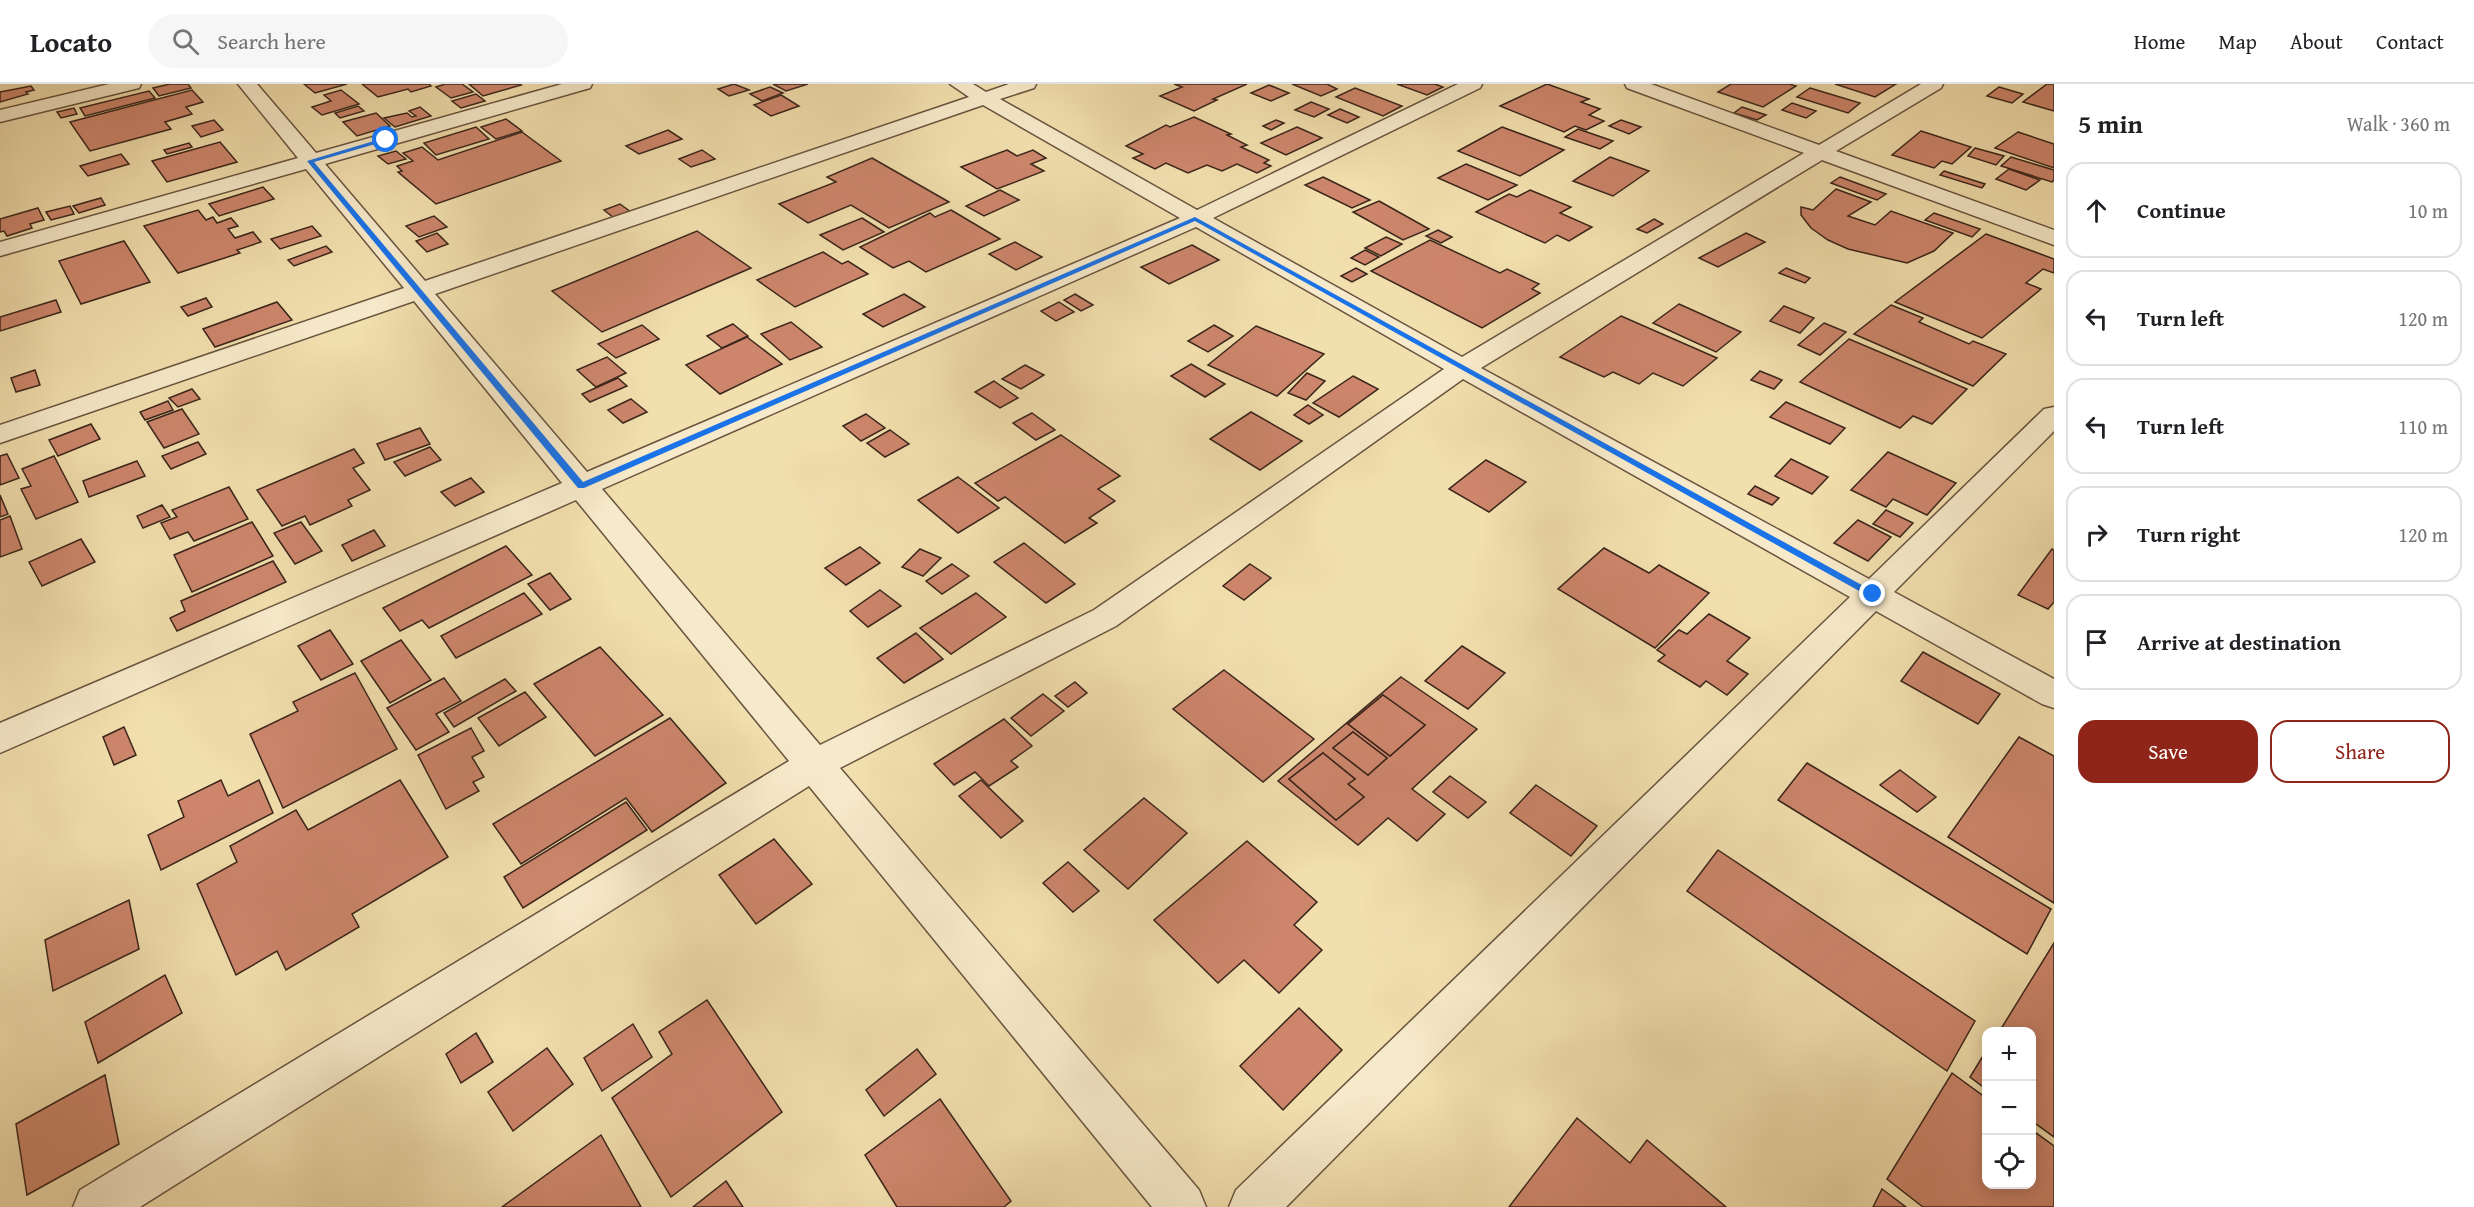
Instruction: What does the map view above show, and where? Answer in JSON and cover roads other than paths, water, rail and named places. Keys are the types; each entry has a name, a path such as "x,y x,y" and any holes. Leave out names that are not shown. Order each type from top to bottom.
{"street":[{"path":"0,116 132,84"},
{"path":"247,84 1182,1207"},
{"path":"0,249 583,84"},
{"path":"960,84 1195,219 2054,695"},
{"path":"0,434 1027,84"},
{"path":"0,739 1195,219 1473,84"},
{"path":"1634,84 2054,238"},
{"path":"97,1207 813,765 1105,618 1462,368 1934,84"},
{"path":"1253,1207 2054,415"}]}
